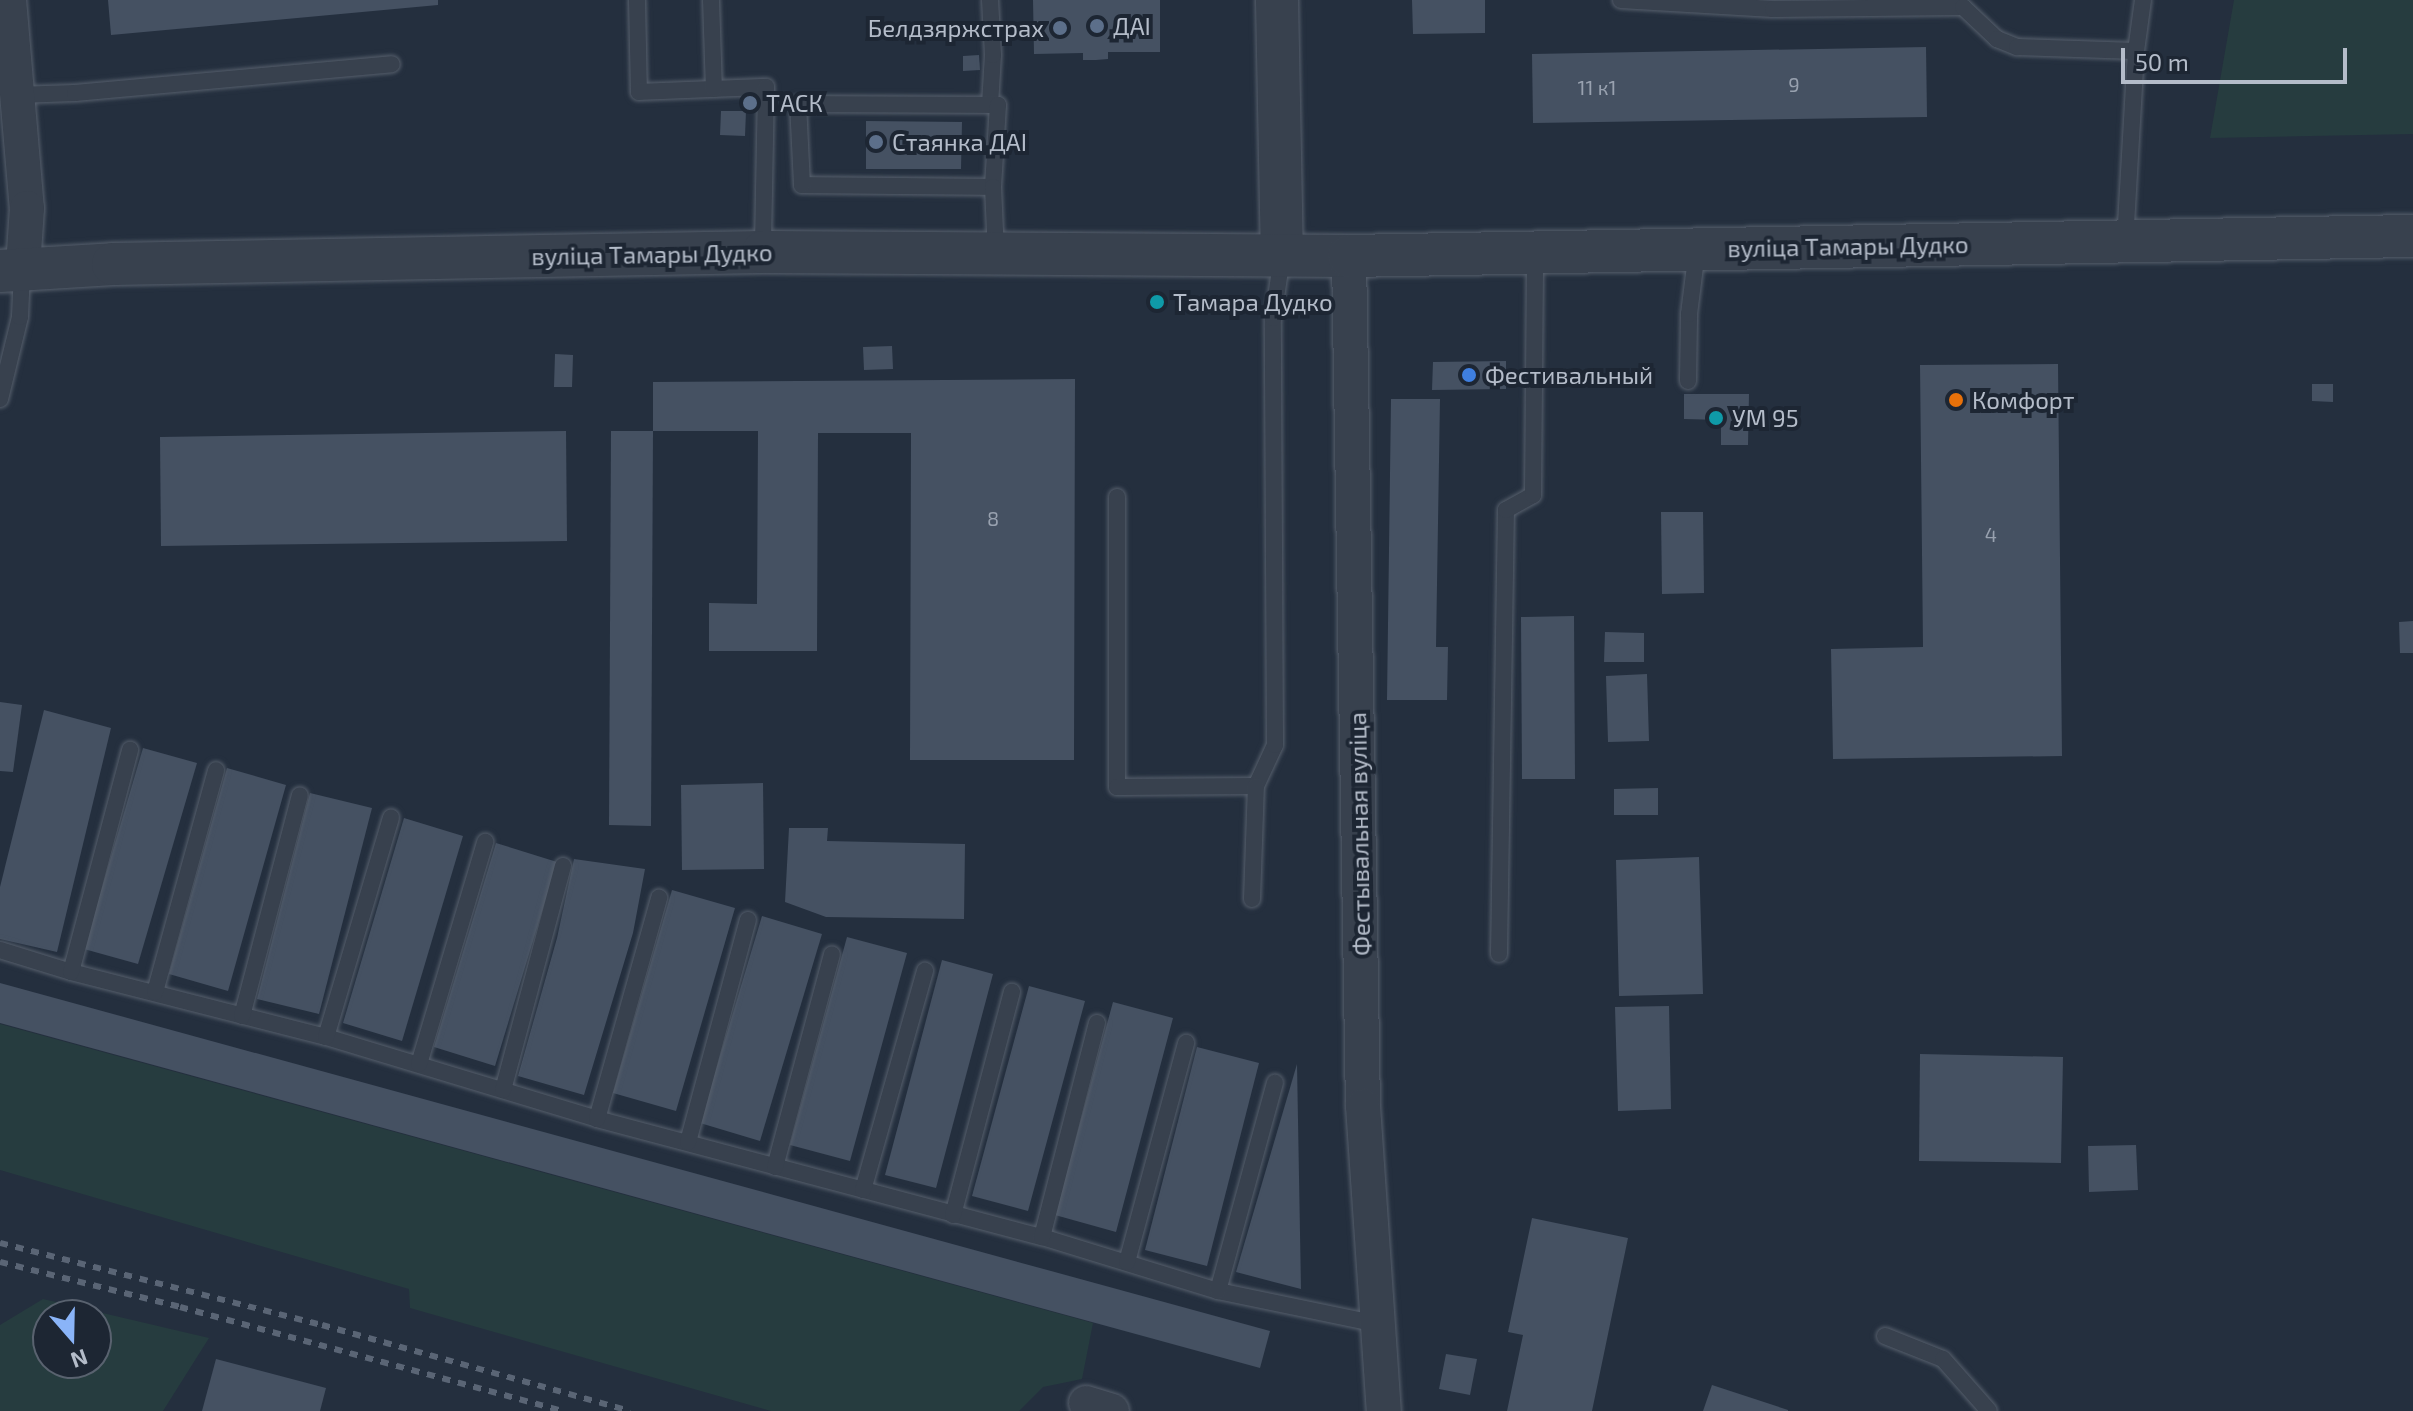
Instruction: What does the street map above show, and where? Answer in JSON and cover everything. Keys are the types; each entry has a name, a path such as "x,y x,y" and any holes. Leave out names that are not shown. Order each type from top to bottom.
{"street":[{"path":"9,0 27,208 11,269"},
{"path":"1277,0 1282,253"},
{"name":"вуліца Тамары Дудко","path":"11,269 763,252 996,255 1282,253 1349,256 2413,236"},
{"name":"Фестывальная вуліца","path":"1349,256 1363,1106 1384,1411"}],"lane":[{"path":"637,0 639,92 766,87 763,252"},
{"path":"711,0 714,89"},
{"path":"990,0 993,55 990,105"},
{"path":"1621,0 1773,5 1941,4 1963,7 1997,39 2017,47 2136,51"},
{"path":"2125,243 2136,51 2143,0"},
{"path":"17,95 75,93 392,64"},
{"path":"993,187 802,185 798,104 998,105 993,187 996,255"},
{"path":"1688,381 1689,314 1697,249"},
{"path":"1499,954 1506,510 1533,495 1535,251"},
{"path":"1252,899 1256,786 1275,745 1273,318 1282,253"},
{"path":"0,399 20,317 11,269"},
{"path":"1117,497 1117,787 1256,786"},
{"path":"71,972 130,750"},
{"path":"155,992 216,770"},
{"path":"242,1016 300,795"},
{"path":"326,1037 391,817"},
{"path":"419,1064 485,842"},
{"path":"503,1090 563,866"},
{"path":"597,1119 659,898"},
{"path":"688,1142 748,920"},
{"path":"0,950 71,972 326,1037 597,1119 1042,1237 1218,1291 1378,1324"},
{"path":"775,1167 832,954"},
{"path":"863,1190 925,971"},
{"path":"953,1215 1012,992"},
{"path":"1042,1237 1097,1023"},
{"path":"1127,1262 1186,1043"},
{"path":"1218,1291 1275,1083"},
{"path":"1885,1336 1943,1359 1989,1411"}],"green space":[{"path":"2234,0 2413,0 2413,134 2210,138"},
{"path":"0,1024 1093,1323 1082,1379 1043,1387 1019,1411 771,1411 410,1308 409,1289 0,1170"},
{"path":"32,1306 32,1379 112,1379 112,1315 209,1338 163,1411 0,1411 0,1325"}],"building":[{"path":"108,0 438,0 438,5 111,35"},
{"name":"ДАІ","path":"1033,0 1160,0 1160,52 1108,52 1108,59 1096,60 1083,60 1083,53 1034,54"},
{"path":"1412,0 1485,0 1485,33 1413,34"},
{"path":"1926,47 1927,117 1533,123 1532,54"},
{"path":"979,55 980,70 963,71 963,56"},
{"path":"746,95 755,95 755,111 747,111"},
{"path":"721,111 746,111 745,136 720,135"},
{"path":"866,121 962,122 961,169 866,169"},
{"path":"892,346 893,369 864,370 863,347"},
{"path":"555,354 573,355 572,387 554,387"},
{"name":"Фестивальный","path":"1506,361 1506,389 1432,390 1433,362"},
{"path":"2058,364 2062,756 1833,759 1831,649 1923,647 1920,365"},
{"path":"1075,379 1074,760 910,760 911,433 818,433 817,651 709,651 709,603 757,604 758,431 653,431 653,382"},
{"path":"2312,384 2333,384 2333,402 2312,401"},
{"name":"УМ 95","path":"1684,394 1749,394 1748,445 1721,445 1721,420 1684,419"},
{"path":"1391,399 1440,399 1436,647 1448,647 1447,700 1387,700"},
{"path":"566,431 567,541 161,546 160,437"},
{"path":"611,431 653,431 651,826 609,825"},
{"path":"1661,512 1703,512 1704,593 1662,594"},
{"path":"1574,616 1575,779 1522,779 1521,617"},
{"path":"2413,621 2413,653 2400,653 2399,622"},
{"path":"1605,632 1644,633 1644,662 1604,662"},
{"path":"1647,674 1649,741 1608,742 1606,676"},
{"path":"0,702 22,705 13,772 0,771"},
{"path":"44,710 111,728 57,952 0,939 0,887"},
{"path":"143,748 197,763 138,964 84,949"},
{"path":"227,768 286,785 228,991 169,974"},
{"path":"763,783 764,869 682,870 681,785"},
{"path":"1658,788 1658,815 1614,815 1614,789"},
{"path":"310,793 372,808 319,1014 257,999"},
{"path":"404,818 463,836 402,1041 343,1023"},
{"path":"789,828 828,828 827,841 965,844 964,919 826,917 785,902"},
{"path":"496,843 557,862 495,1066 434,1047"},
{"path":"1699,857 1703,994 1619,996 1616,860"},
{"path":"574,859 645,869 633,933 584,1095 518,1076 557,938"},
{"path":"672,890 735,908 676,1111 613,1093"},
{"path":"762,916 822,934 760,1141 700,1123"},
{"path":"847,937 907,953 850,1161 790,1145"},
{"path":"942,960 993,974 936,1188 885,1175"},
{"path":"0,983 1270,1331 1260,1368 0,1023"},
{"path":"1029,986 1085,1001 1028,1211 972,1196"},
{"path":"1113,1002 1173,1018 1116,1232 1055,1215"},
{"path":"1669,1006 1671,1109 1618,1111 1615,1007"},
{"path":"1197,1047 1259,1063 1207,1266 1145,1250"},
{"path":"1920,1054 2063,1057 2061,1163 1919,1161"},
{"path":"1297,1064 1301,1289 1236,1272"},
{"path":"2136,1145 2138,1190 2089,1192 2088,1146"},
{"path":"1532,1218 1628,1238 1592,1411 1507,1411 1523,1335 1508,1332"},
{"path":"1446,1354 1477,1359 1470,1395 1439,1389"},
{"path":"216,1359 326,1388 320,1411 202,1411"},
{"path":"1712,1385 1788,1410 1788,1411 1703,1411"}],"railway":[{"path":"0,1243 322,1325 630,1411"},
{"path":"0,1262 180,1307 562,1411"}],"place":[{"name":"ДАІ","path":"1097,26"},
{"name":"Белдзяржстрах","path":"1060,28"},
{"name":"ТАСК","path":"750,103"},
{"name":"Стаянка ДАІ","path":"876,142"},
{"name":"Тамара Дудко","path":"1157,302"},
{"name":"Фестивальный","path":"1469,375"},
{"name":"Комфорт","path":"1956,400"},
{"name":"УМ 95","path":"1716,418"}]}
